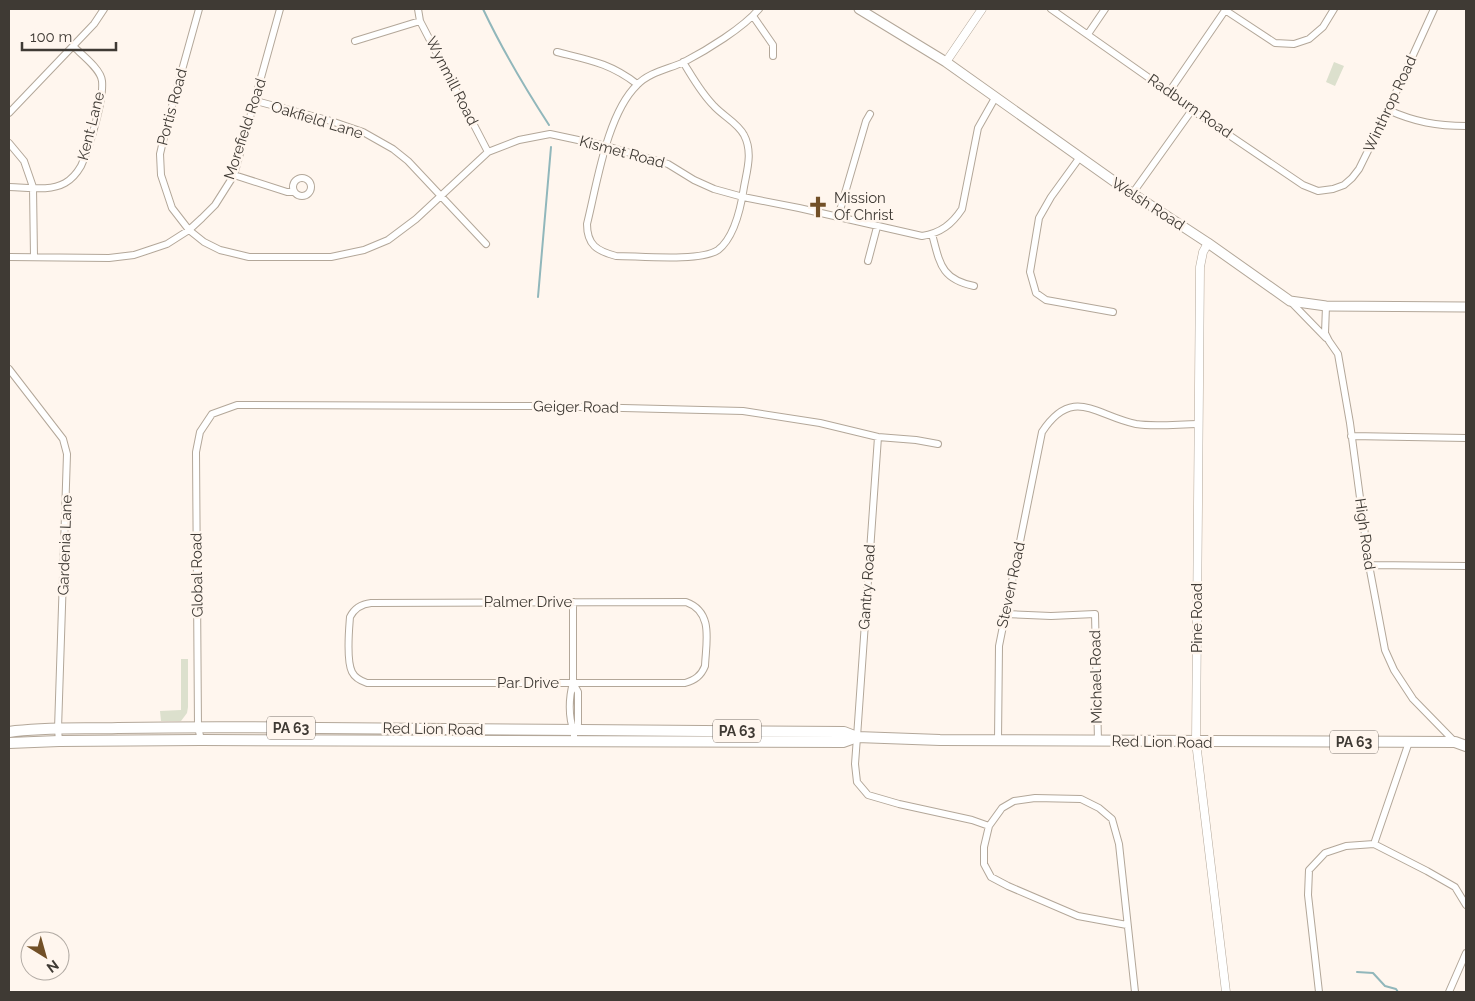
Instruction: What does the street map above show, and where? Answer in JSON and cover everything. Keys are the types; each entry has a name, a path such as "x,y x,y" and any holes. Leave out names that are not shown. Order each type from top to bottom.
{"main road":[{"name":"Welsh Road","path":"859,9 946,62 1132,194 1208,243 1290,301 1326,306 1466,307"},
{"name":"Red Lion Road","path":"9,732 58,729 198,727 844,732 857,737 913,740 1455,742 1466,746"},
{"name":"Red Lion Road","path":"9,743 59,740 843,742 857,737"}],"street":[{"path":"9,113 94,24 104,9"},
{"name":"Portis Road","path":"189,230 172,208 161,175 160,154 199,9"},
{"name":"Morefield Road","path":"9,257 110,258 134,255 167,244 189,230 214,205 234,175 280,9"},
{"name":"Wynmill Road","path":"418,9 420,21 488,152"},
{"path":"683,62 701,92 714,107 743,133 749,147 750,157 743,198 732,231 717,250 698,257 616,256 603,253 592,243 587,233 587,224 606,146 616,115 622,104 637,84 657,72 683,62 720,40 752,16 758,9"},
{"path":"946,62 982,9"},
{"name":"Radburn Road","path":"1051,9 1170,92 1192,110 1304,185 1318,191 1333,189"},
{"path":"1088,34 1104,9"},
{"path":"1170,92 1225,9 1275,43 1294,44 1309,39 1323,27 1334,9"},
{"name":"Winthrop Road","path":"1333,189 1344,185 1359,169 1434,9"},
{"path":"752,16 773,45 773,56"},
{"path":"355,41 420,21"},
{"name":"Kent Lane","path":"9,187 56,187 74,177 85,157 100,104 102,79 94,66 73,46"},
{"path":"557,52 606,65 622,73 637,84"},
{"path":"974,286 959,283 948,276 940,264 932,234 945,228 962,209 978,128 995,98"},
{"name":"Oakfield Lane","path":"256,101 331,121 363,132 408,160 486,244"},
{"path":"1132,194 1192,110"},
{"path":"1388,110 1405,118 1438,126 1466,126"},
{"path":"838,217 866,121 870,114"},
{"name":"Kismet Road","path":"189,230 204,242 220,250 249,257 331,257 364,250 388,240 442,196 488,152 519,140 550,134 606,146 668,164 714,190 743,198 922,236 932,234"},
{"path":"9,143 24,161 33,187 34,257"},
{"path":"1080,157 1051,197 1039,218 1030,272 1036,294 1046,300 1113,312"},
{"path":"234,175 287,192 294,192"},
{"path":"868,261 878,227"},
{"name":"Pine Road","path":"1208,243 1201,258 1200,267 1196,742 1226,992"},
{"path":"1290,301 1328,341"},
{"name":"High Road","path":"1326,306 1325,332 1328,341 1338,354 1352,436 1368,565 1386,650 1394,670 1413,699 1455,742"},
{"name":"Gardenia Lane","path":"9,369 62,439 67,454 59,740"},
{"name":"Geiger Road","path":"212,414 237,405 543,406 743,411 820,423 878,437 938,444"},
{"name":"Steven Road","path":"998,740 999,646 1042,432 1050,420 1062,410 1078,407 1095,409 1120,420 1138,424 1198,424"},
{"name":"Global Road","path":"201,740 198,727 196,452 200,432 212,414"},
{"path":"1352,436 1466,438"},
{"name":"Gantry Road","path":"878,437 855,764 857,782 868,795 899,804 972,820 989,826"},
{"path":"1368,565 1466,566"},
{"path":"573,602 573,683 570,693 571,724 574,731 574,742"},
{"name":"Palmer Drive","path":"357,678 349,665 349,627 350,617 357,608 364,604 573,602 686,602 698,608 704,615 707,623 705,666 699,677"},
{"name":"Michael Road","path":"1004,614 1051,616 1095,614 1098,741"},
{"name":"Par Drive","path":"357,678 367,683 685,683 699,677"},
{"path":"1374,844 1409,742"},
{"path":"1128,925 1078,916 1008,886 992,876 984,864 984,847 989,826 1002,808 1014,801 1035,798 1081,799 1099,808 1112,819 1119,844 1128,925 1135,992"},
{"path":"1319,992 1308,894 1309,870 1324,853 1346,846 1374,844 1455,887 1466,905"},
{"path":"1449,992 1466,953"}],"green space":[{"path":"1334,62 1344,66 1335,86 1326,82"},
{"path":"181,659 188,659 187,713 181,721 161,721 160,711 181,710"}],"waterway":[{"path":"483,9 514,68 549,125"},
{"path":"538,297 551,147"},
{"path":"1357,972 1373,973 1385,986 1396,989 1398,992"}],"place":[{"name":"Mission Of Christ","path":"818,207"}]}
